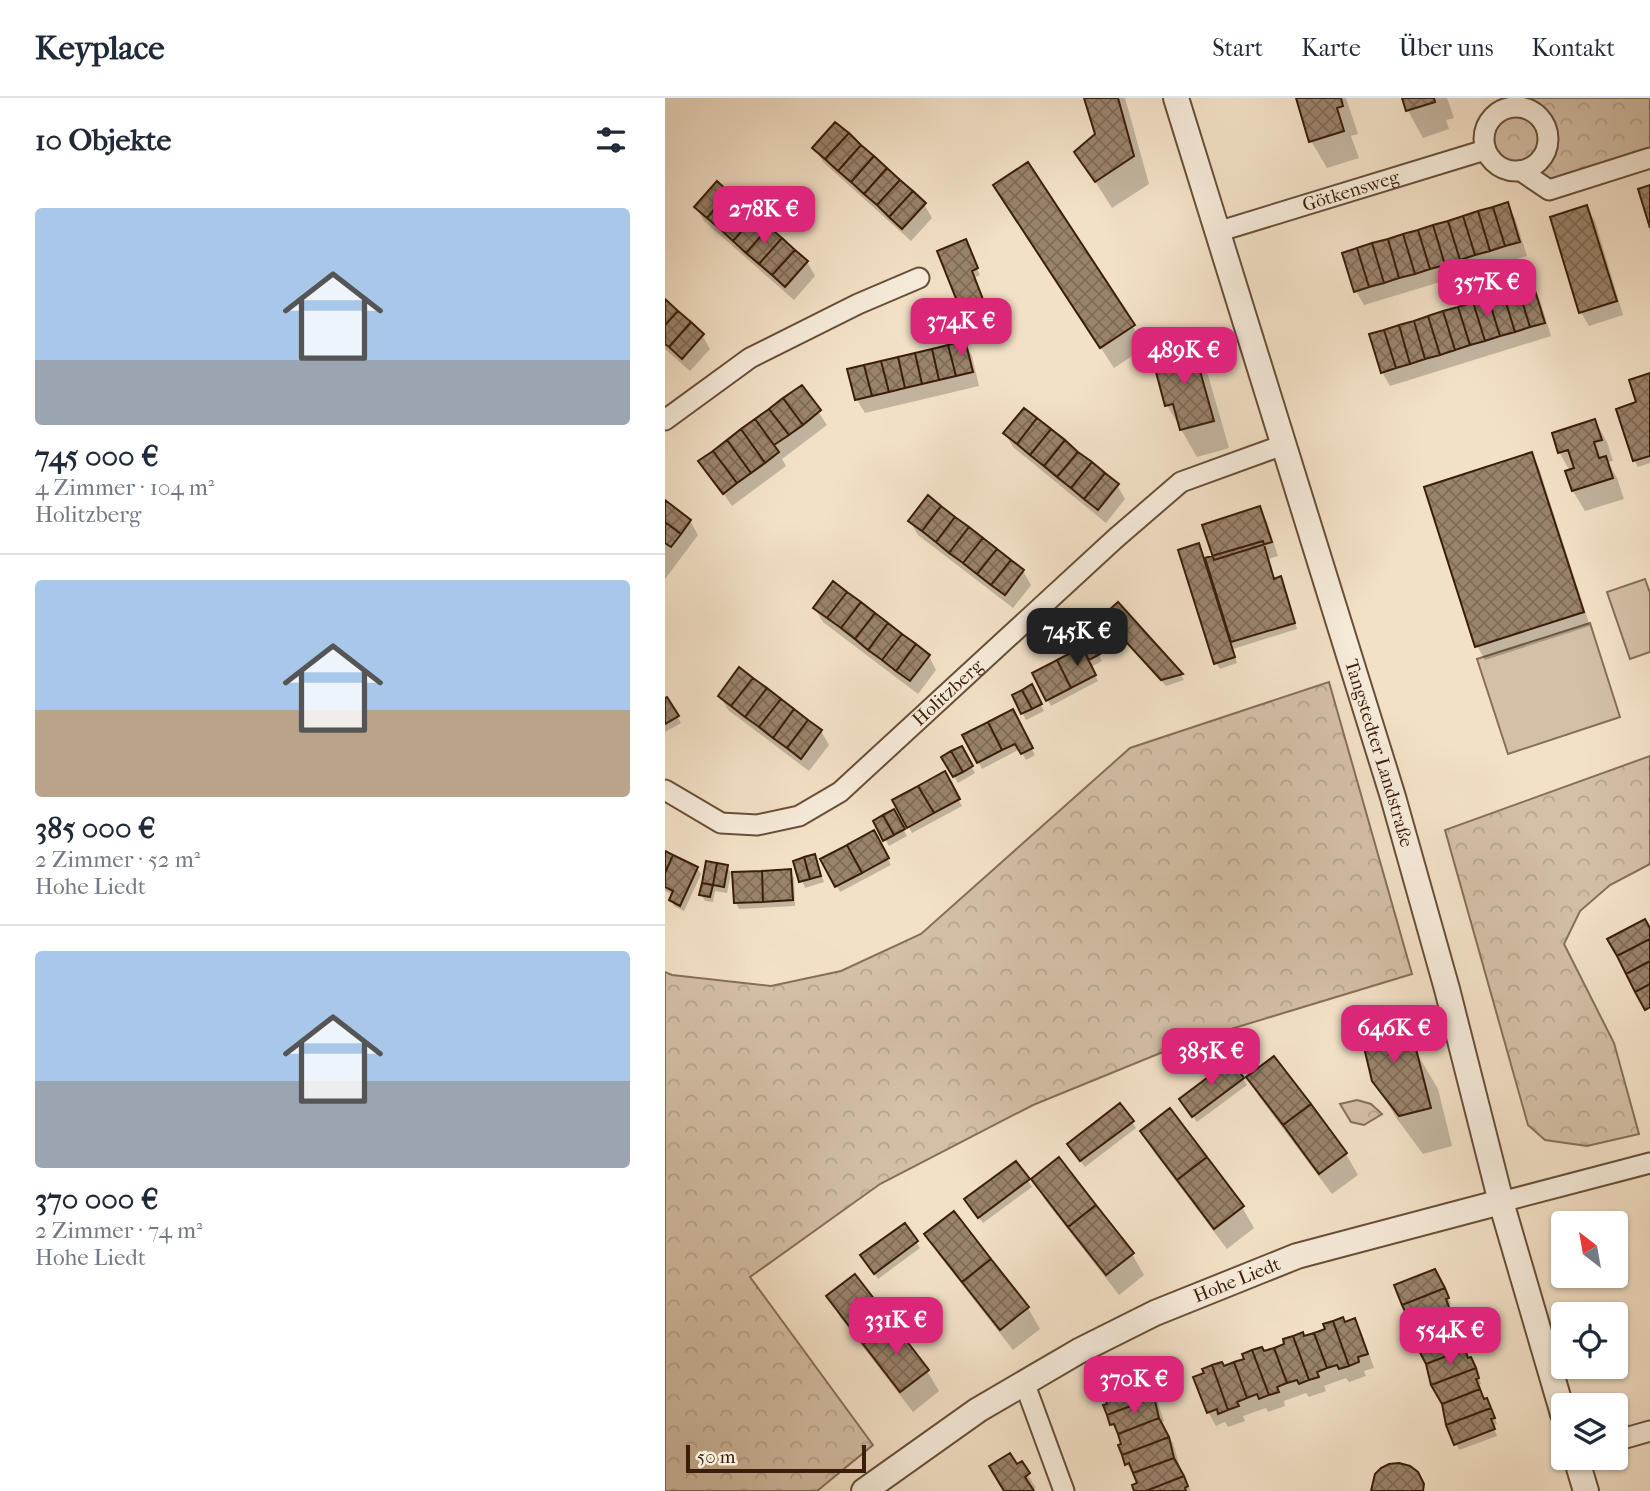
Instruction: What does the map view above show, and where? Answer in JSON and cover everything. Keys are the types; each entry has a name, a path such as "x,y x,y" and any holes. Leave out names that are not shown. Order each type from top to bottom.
{"street":[{"name":"Tangstedter Landstraße","path":"1176,98 1393,797 1447,989 1501,1202 1557,1393"},
{"path":"1511,103 1538,115 1548,133 1545,153 1531,168 1521,171 1503,169 1489,158 1483,139 1490,119 1511,103"},
{"name":"Götkensweg","path":"1217,232 1485,150"},
{"path":"1521,171 1549,190 1650,158"},
{"path":"665,420 750,358 858,304 919,278"},
{"name":"Holitzberg","path":"665,790 721,823 757,825 799,816 840,792 1116,538 1181,482 1283,445"},
{"name":"Hohe Liedt","path":"864,1491 978,1410 1024,1382 1155,1312 1297,1256 1650,1163"},
{"path":"1024,1382 1064,1491"},
{"path":"1628,1437 1650,1431"},
{"path":"1580,1470 1586,1491"}],"green space":[{"path":"1515,98 1650,98 1650,149 1551,180 1532,172 1549,150 1551,130 1538,114 1513,103"},
{"path":"1517,110 1533,115 1541,123 1546,139 1541,155 1533,163 1517,168 1501,163 1493,155 1488,139 1493,123 1501,115"},
{"path":"1645,579 1650,593 1650,652 1630,659 1607,592"},
{"path":"1590,623 1620,717 1508,754 1477,659"},
{"path":"1329,682 1412,974 1185,1043 1033,1105 880,1184 750,1277 873,1445 817,1491 665,1491 665,972 771,986 841,971 921,934 1130,748"},
{"path":"1650,756 1650,864 1610,885 1580,911 1564,944 1614,1043 1639,1134 1587,1146 1545,1140 1528,1125 1445,830"},
{"path":"1357,1100 1371,1104 1382,1114 1364,1125 1351,1122 1340,1104"}],"building":[{"path":"1084,98 1118,98 1134,156 1095,182 1074,152 1095,134"},
{"path":"1296,98 1341,98 1343,106 1337,108 1344,131 1309,142"},
{"path":"1402,98 1434,98 1435,102 1406,111"},
{"path":"835,122 849,133 825,159 812,148"},
{"path":"849,133 861,145 838,171 825,159"},
{"path":"861,145 874,156 851,182 838,171"},
{"path":"874,156 887,168 864,194 851,182"},
{"path":"1028,162 1135,325 1100,348 993,185"},
{"path":"887,168 900,180 877,205 864,194"},
{"path":"900,180 913,191 889,217 877,205"},
{"path":"717,181 729,192 707,218 694,207"},
{"path":"1650,185 1650,228 1638,189"},
{"path":"913,191 926,203 902,229 889,217"},
{"path":"729,192 742,204 720,229 707,218"},
{"path":"1508,202 1520,242 1505,246 1493,207"},
{"path":"742,204 756,215 733,241 720,229"},
{"path":"1587,205 1617,301 1579,313 1550,217"},
{"path":"1493,207 1505,246 1490,251 1478,211"},
{"path":"1478,211 1490,251 1475,255 1463,216"},
{"path":"756,215 769,227 746,253 733,241"},
{"path":"1463,216 1475,255 1460,260 1448,221"},
{"path":"1448,221 1460,260 1445,265 1433,225"},
{"path":"1433,225 1445,265 1430,269 1418,230"},
{"path":"769,227 782,238 759,264 746,253"},
{"path":"1418,230 1430,269 1415,274 1403,234"},
{"path":"1403,234 1415,274 1399,278 1388,239"},
{"path":"782,238 795,250 772,275 759,264"},
{"path":"966,239 978,268 972,271 984,302 961,311 937,251"},
{"path":"1388,239 1399,278 1384,283 1372,243"},
{"path":"1372,243 1384,283 1369,287 1357,248"},
{"path":"1357,248 1369,287 1354,292 1342,253"},
{"path":"795,250 808,261 785,287 772,275"},
{"path":"1533,284 1545,323 1530,327 1518,288"},
{"path":"1518,288 1530,327 1515,332 1503,293"},
{"path":"1503,293 1515,332 1500,336 1488,297"},
{"path":"1488,297 1500,336 1485,341 1473,302"},
{"path":"665,299 678,311 665,325"},
{"path":"1473,302 1485,341 1470,345 1458,307"},
{"path":"1458,307 1470,345 1455,350 1443,311"},
{"path":"678,311 691,322 669,347 665,344 665,325"},
{"path":"1443,311 1455,350 1440,355 1428,316"},
{"path":"1428,316 1440,355 1425,359 1414,321"},
{"path":"1414,321 1425,359 1410,364 1399,325"},
{"path":"691,322 704,334 682,359 669,347"},
{"path":"1399,325 1410,364 1396,368 1384,330"},
{"path":"1384,330 1396,368 1381,373 1369,334"},
{"path":"965,340 973,372 956,376 948,345"},
{"path":"948,345 956,376 939,380 932,349"},
{"path":"1193,346 1214,421 1180,430 1173,404 1165,406 1152,357"},
{"path":"932,349 939,380 922,384 915,353"},
{"path":"915,353 922,384 905,388 898,357"},
{"path":"898,357 905,388 889,392 881,361"},
{"path":"881,361 889,392 872,396 864,365"},
{"path":"864,365 872,396 855,400 847,369"},
{"path":"1650,373 1650,456 1633,461 1616,409 1636,402 1629,380"},
{"path":"802,385 821,410 803,425 783,398"},
{"path":"783,398 803,425 789,435 769,409"},
{"path":"1024,408 1037,418 1017,444 1003,433"},
{"path":"769,409 789,435 774,445 755,419"},
{"path":"1037,418 1051,429 1030,455 1017,444"},
{"path":"755,419 779,452 765,463 741,429"},
{"path":"1595,419 1602,440 1594,442 1599,458 1606,456 1613,478 1572,491 1565,471 1574,468 1568,450 1558,453 1552,433"},
{"path":"741,429 765,463 751,473 727,440"},
{"path":"1051,429 1065,440 1044,466 1030,455"},
{"path":"727,440 751,473 737,483 713,451"},
{"path":"1065,440 1078,452 1057,477 1044,466"},
{"path":"713,451 737,483 723,494 698,461"},
{"path":"1078,452 1092,462 1071,488 1057,477"},
{"path":"1532,452 1584,612 1475,647 1424,487"},
{"path":"1092,462 1105,473 1084,499 1071,488"},
{"path":"1105,473 1119,484 1098,510 1084,499"},
{"path":"928,495 941,506 922,531 908,521"},
{"path":"665,500 691,520 681,534 665,522"},
{"path":"941,506 955,517 936,542 922,531"},
{"path":"1260,506 1272,542 1214,560 1202,525"},
{"path":"955,517 969,527 949,553 936,542"},
{"path":"665,522 681,534 671,547 665,543"},
{"path":"969,527 983,538 963,563 949,553"},
{"path":"983,538 997,549 977,574 963,563"},
{"path":"1263,541 1274,579 1281,576 1295,623 1231,642 1205,558"},
{"path":"1199,543 1235,657 1214,664 1178,550"},
{"path":"997,549 1011,560 991,585 977,574"},
{"path":"1011,560 1024,570 1005,595 991,585"},
{"path":"833,581 847,592 827,618 813,608"},
{"path":"847,592 861,602 841,628 827,618"},
{"path":"861,602 875,613 855,639 841,628"},
{"path":"1118,602 1183,674 1161,680 1118,633 1113,637 1098,620"},
{"path":"875,613 888,623 868,650 855,639"},
{"path":"888,623 902,634 882,660 868,650"},
{"path":"902,634 916,644 896,671 882,660"},
{"path":"1090,635 1100,654 1089,660 1079,641"},
{"path":"916,644 930,655 910,681 896,671"},
{"path":"1082,647 1096,675 1071,688 1057,660"},
{"path":"1057,660 1071,688 1046,701 1032,673"},
{"path":"739,667 753,678 731,706 718,696"},
{"path":"753,678 767,688 745,717 731,706"},
{"path":"1032,684 1042,704 1032,709 1022,690"},
{"path":"767,688 781,699 759,727 745,717"},
{"path":"1022,690 1032,709 1021,714 1012,695"},
{"path":"667,697 679,716 665,724 665,698"},
{"path":"781,699 794,709 773,738 759,727"},
{"path":"794,709 808,720 787,748 773,738"},
{"path":"1013,709 1033,748 1021,754 1015,744 1002,750 988,722"},
{"path":"808,720 822,730 801,759 787,748"},
{"path":"988,722 1002,750 977,763 962,735"},
{"path":"962,746 973,766 963,772 951,751"},
{"path":"951,751 963,772 953,777 941,757"},
{"path":"945,771 960,799 934,813 918,786"},
{"path":"918,786 934,813 907,828 892,800"},
{"path":"894,809 905,829 894,835 883,815"},
{"path":"883,815 894,835 883,841 873,821"},
{"path":"874,830 889,858 862,873 847,845"},
{"path":"847,845 862,873 835,887 820,859"},
{"path":"665,851 673,855 665,873"},
{"path":"815,854 821,876 810,879 804,857"},
{"path":"673,855 698,867 680,906 669,900 673,891 665,887 665,873"},
{"path":"804,857 810,879 799,882 793,861"},
{"path":"706,861 717,863 713,885 702,883"},
{"path":"717,863 728,865 724,887 713,885"},
{"path":"791,869 793,900 763,902 762,871"},
{"path":"762,871 763,902 734,903 732,872"},
{"path":"702,883 713,885 710,897 699,895"},
{"path":"1645,919 1650,928 1650,939 1617,956 1607,939"},
{"path":"1650,939 1650,961 1626,974 1617,956"},
{"path":"1650,961 1650,984 1635,992 1626,974"},
{"path":"1650,984 1650,1007 1645,1010 1635,992"},
{"path":"1390,1014 1416,1049 1431,1108 1399,1116 1372,1081 1358,1022"},
{"path":"1274,1056 1311,1104 1283,1125 1246,1077"},
{"path":"1231,1060 1244,1078 1192,1117 1179,1099"},
{"path":"1120,1103 1134,1121 1080,1161 1067,1144"},
{"path":"1311,1104 1347,1153 1319,1174 1283,1125"},
{"path":"1170,1108 1207,1157 1177,1180 1140,1131"},
{"path":"1059,1157 1096,1205 1068,1227 1031,1179"},
{"path":"1207,1157 1244,1206 1214,1229 1177,1180"},
{"path":"1016,1161 1030,1179 978,1218 964,1199"},
{"path":"1096,1205 1134,1253 1106,1275 1068,1227"},
{"path":"954,1211 991,1259 962,1282 924,1234"},
{"path":"905,1223 918,1241 874,1274 860,1255"},
{"path":"991,1259 1029,1307 1000,1330 962,1282"},
{"path":"1435,1269 1445,1288 1402,1305 1394,1285"},
{"path":"855,1274 892,1322 863,1344 826,1296"},
{"path":"1445,1288 1450,1310 1411,1324 1402,1305"},
{"path":"1450,1310 1460,1328 1416,1345 1411,1324"},
{"path":"1343,1317 1345,1322 1355,1318 1368,1354 1358,1357 1359,1362 1349,1366 1333,1321"},
{"path":"1333,1321 1349,1366 1339,1369 1337,1365 1327,1368 1314,1333 1325,1329 1323,1324"},
{"path":"892,1322 929,1370 900,1392 863,1344"},
{"path":"1460,1328 1465,1349 1426,1364 1416,1345"},
{"path":"1303,1332 1304,1336 1314,1333 1327,1368 1317,1372 1319,1377 1309,1380 1293,1336"},
{"path":"1293,1336 1309,1380 1299,1384 1297,1380 1287,1383 1274,1348 1284,1344 1283,1339"},
{"path":"1262,1347 1264,1351 1274,1348 1287,1383 1277,1387 1279,1392 1269,1395 1252,1350"},
{"path":"1465,1349 1476,1368 1431,1385 1426,1364"},
{"path":"1252,1350 1269,1395 1259,1399 1257,1394 1247,1398 1234,1362 1244,1359 1242,1354"},
{"path":"1222,1362 1224,1366 1234,1362 1247,1398 1237,1402 1239,1406 1228,1410 1212,1365"},
{"path":"1212,1365 1228,1410 1218,1414 1217,1409 1207,1413 1193,1377 1204,1373 1202,1369"},
{"path":"1476,1368 1480,1389 1442,1404 1431,1385"},
{"path":"1144,1378 1154,1397 1107,1415 1103,1394"},
{"path":"1480,1389 1491,1408 1446,1425 1442,1404"},
{"path":"1154,1397 1159,1418 1118,1434 1114,1424 1110,1425 1107,1415"},
{"path":"1491,1408 1495,1429 1454,1445 1446,1425"},
{"path":"1159,1418 1169,1437 1122,1455 1118,1434"},
{"path":"1169,1437 1174,1458 1133,1473 1129,1463 1125,1465 1122,1455"},
{"path":"1010,1453 1017,1464 1022,1461 1030,1473 1025,1477 1034,1491 1004,1491 989,1466"},
{"path":"1174,1458 1184,1476 1146,1491 1134,1491 1132,1485 1137,1483 1133,1473"},
{"path":"1399,1463 1418,1472 1424,1484 1423,1491 1371,1491 1375,1474 1381,1468"},
{"path":"1184,1476 1188,1486 1186,1491 1146,1491"}]}
